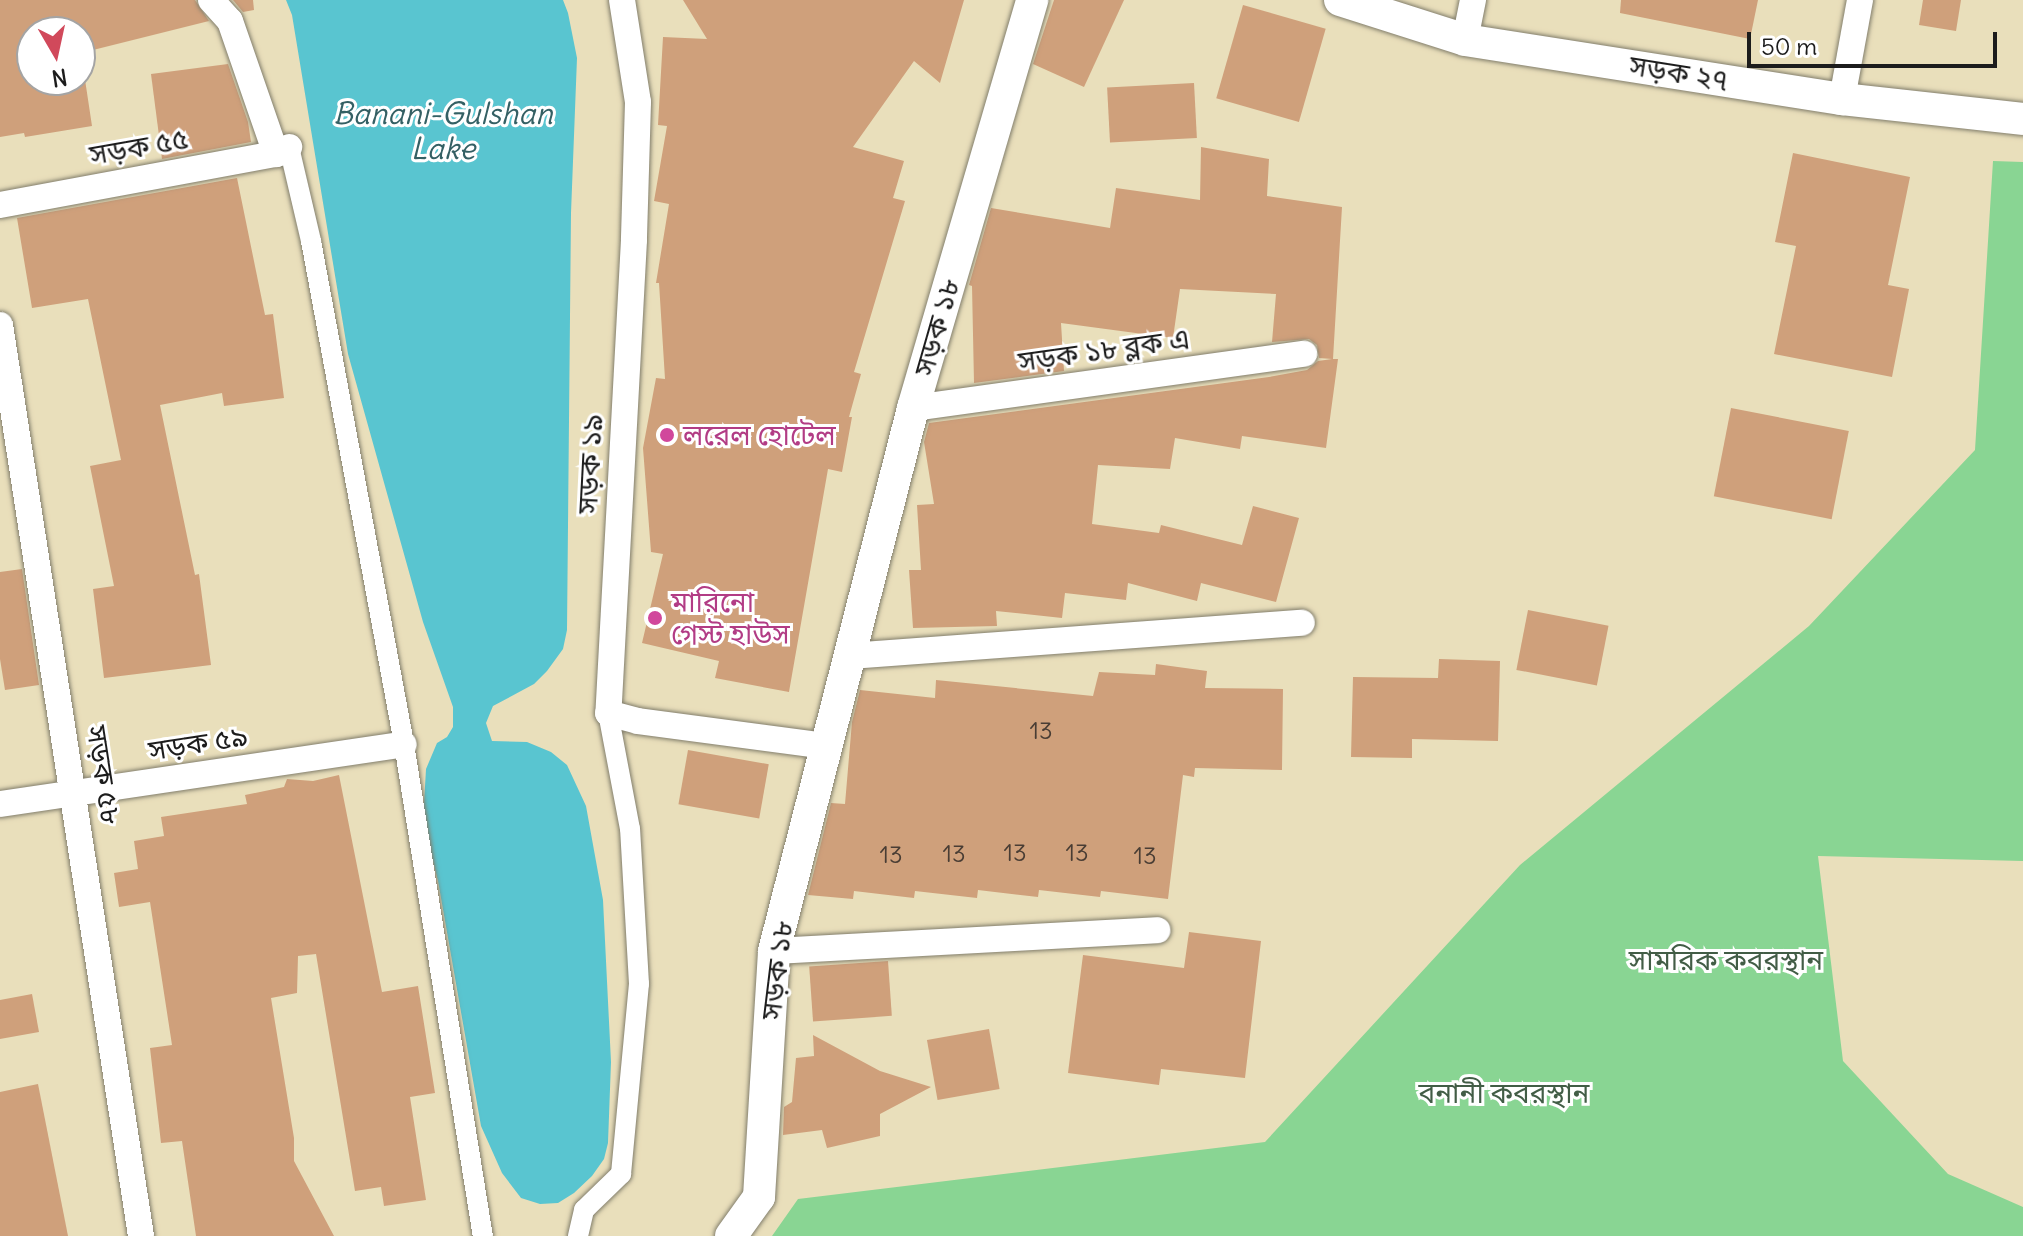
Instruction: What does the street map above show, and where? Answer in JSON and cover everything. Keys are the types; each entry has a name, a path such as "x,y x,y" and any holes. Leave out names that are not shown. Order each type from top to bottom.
{"street":[{"path":"211,0 230,21 282,150 311,241 404,744 483,1236"},
{"name":"সড়ক ১৯","path":"608,713 634,240 638,102 622,0"},
{"name":"সড়ক ১৮","path":"731,1236 759,1197 774,951 913,408 1032,0"},
{"name":"সড়ক ২৭","path":"1340,0 1465,40 1842,99 2023,119"},
{"path":"1465,40 1473,0"},
{"path":"1842,99 1860,0"},
{"name":"সড়ক ৫৫","path":"0,205 282,150"},
{"name":"সড়ক ৫৮","path":"0,325 141,1236"},
{"name":"সড়ক ১৮ ব্লক এ","path":"913,408 1304,354"},
{"path":"849,656 1302,623"},
{"path":"578,1236 584,1210 621,1174 639,984 630,829 608,713 638,721 825,746"},
{"name":"সড়ক ৫৯","path":"0,804 404,744"},
{"path":"774,951 1157,930"}],"green space":[{"name":"বনানী কবরস্থান","path":"1993,161 2023,162 2023,861 1818,856 1843,1061 1948,1174 2023,1207 2023,1236 772,1236 798,1199 1265,1142 1520,865 1809,626 1975,450"}],"water":[{"name":"Banani-Gulshan Lake","path":"286,0 563,0 568,13 577,58 571,213 567,630 563,649 547,671 534,684 493,706 486,723 492,741 527,742 551,752 567,765 586,806 603,900 611,1062 608,1143 604,1159 592,1176 558,1203 540,1204 521,1198 502,1173 481,1126 438,881 423,821 426,769 437,743 447,737 453,727 453,707 423,622 348,354 292,15"}],"building":[{"path":"0,0 195,0 209,21 96,49 96,16 16,16 16,96 87,96 92,126 25,137 24,133 0,137"},
{"path":"233,0 253,0 254,10 243,12"},
{"path":"683,0 964,0 940,83 914,61 853,147 904,161 893,198 905,201 854,372 861,374 849,417 852,417 842,472 828,469 789,692 715,678 719,661 642,643 663,554 651,552 643,448 656,378 665,379 659,283 656,283 669,204 654,201 667,126 658,125 663,37 707,39"},
{"path":"1054,0 1124,0 1084,87 1033,64"},
{"path":"1621,0 1758,0 1750,39 1620,13"},
{"path":"1923,0 1961,0 1956,31 1919,25"},
{"path":"1243,5 1326,29 1299,122 1216,98"},
{"path":"228,64 248,122 251,142 162,159 151,74"},
{"path":"1194,83 1197,138 1110,142 1107,88"},
{"path":"1201,147 1269,159 1267,196 1342,207 1333,359 1338,359 1326,448 1242,436 1240,449 1175,438 1170,469 1098,465 1092,524 1159,533 1161,525 1242,545 1253,506 1299,518 1276,602 1201,583 1197,601 1128,583 1126,600 1065,593 1062,618 996,611 997,626 913,628 909,570 921,570 917,505 934,504 924,442 929,423 1269,377 1307,370 1318,361 1332,359 1319,358 1317,345 1309,339 1272,342 1276,294 1180,289 1173,338 1061,323 1064,371 974,383 972,286 969,285 991,208 1110,228 1116,188 1200,200"},
{"path":"1793,153 1910,177 1888,285 1909,289 1892,377 1774,354 1796,246 1775,242"},
{"path":"237,178 265,315 273,314 284,398 224,406 222,393 160,405 195,575 199,574 211,665 104,678 93,589 114,586 90,466 121,460 88,299 32,308 17,218"},
{"path":"1731,408 1849,431 1832,519 1714,496"},
{"path":"22,569 39,685 5,690 0,659 0,572"},
{"path":"1528,610 1608,626 1597,686 1516,670"},
{"path":"1439,659 1500,661 1498,741 1412,739 1412,758 1351,757 1353,677 1438,678"},
{"path":"1156,664 1207,671 1205,688 1283,689 1282,770 1195,768 1194,777 1183,775 1168,899 1101,891 1100,897 1039,890 1038,897 978,890 977,898 915,891 914,898 854,891 853,899 808,895 831,803 845,804 852,722 860,690 935,698 936,680 1093,696 1099,672 1155,675"},
{"path":"688,750 769,764 759,818 678,804"},
{"path":"339,775 382,992 418,986 435,1093 410,1097 426,1200 384,1206 381,1187 355,1191 316,954 298,956 297,993 271,998 294,1138 294,1161 334,1236 196,1236 182,1141 161,1143 150,1048 172,1045 150,902 119,907 114,873 138,869 134,841 164,836 161,817 247,804 245,795 284,787 287,779 313,781"},
{"path":"1189,932 1261,941 1245,1078 1161,1069 1159,1085 1068,1073 1083,955 1184,968"},
{"path":"888,961 892,1016 813,1021 809,967"},
{"path":"32,994 39,1032 0,1039 0,1000"},
{"path":"989,1029 1000,1089 938,1100 927,1040"},
{"path":"813,1035 880,1071 931,1087 880,1114 880,1136 827,1148 822,1130 783,1135 784,1107 792,1102 796,1058 814,1056"},
{"path":"38,1084 68,1236 0,1236 0,1092"}],"place":[{"name":"লরেল হোটেল","path":"667,435"},
{"name":"মারিনো গেস্ট হাউস","path":"655,618"}],"park label":[{"name":"সামরিক কবরস্থান","path":"1726,960"}]}
